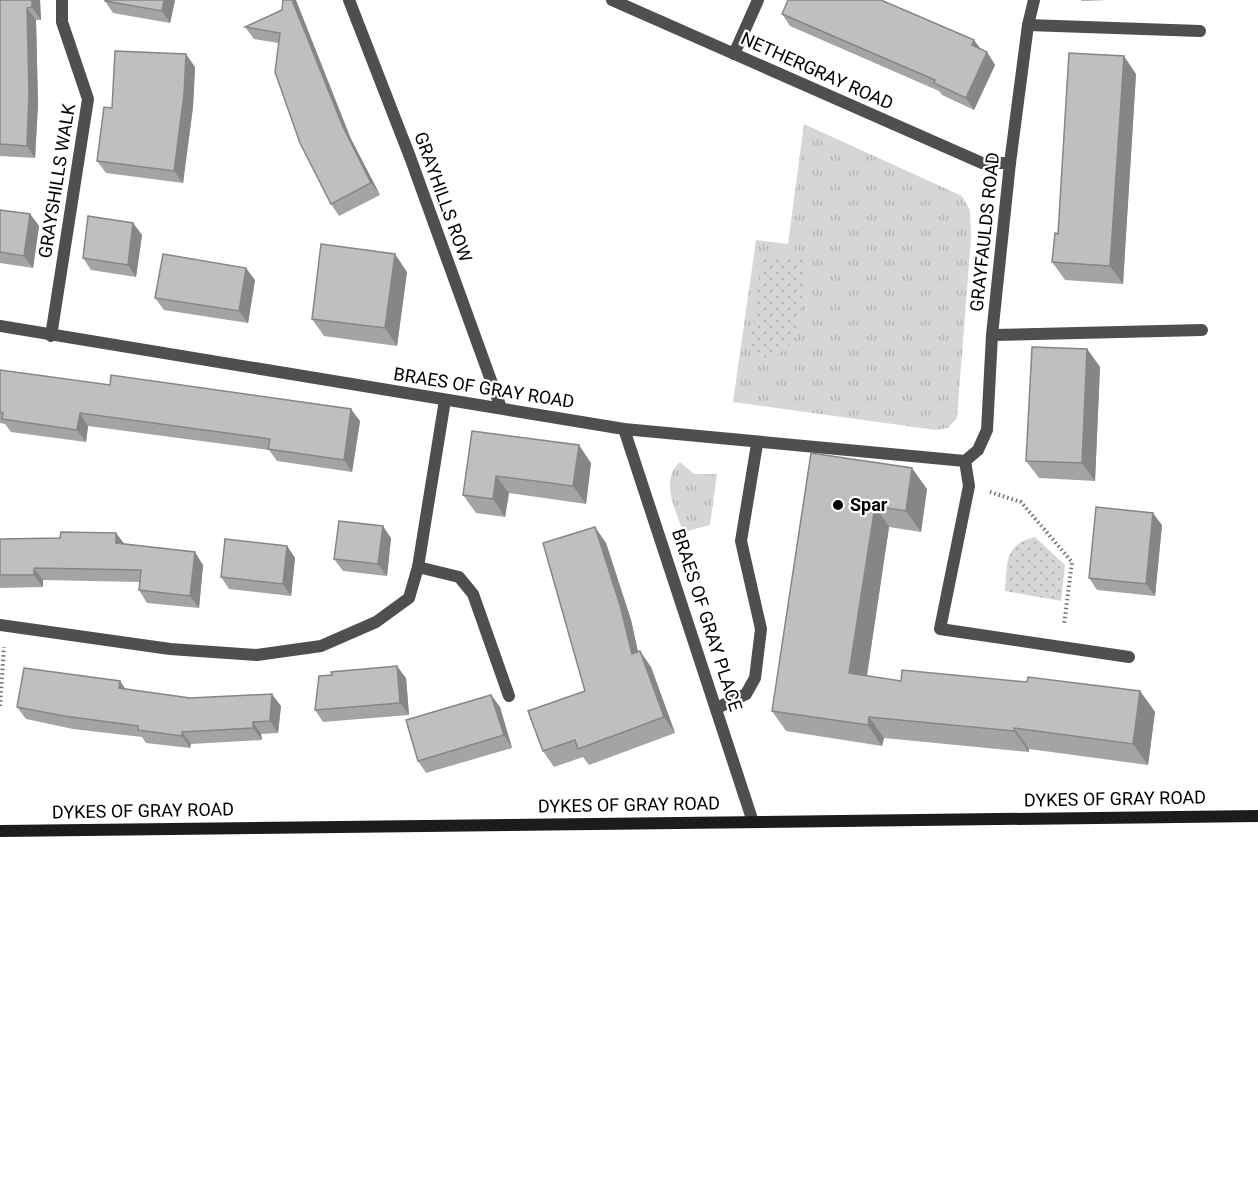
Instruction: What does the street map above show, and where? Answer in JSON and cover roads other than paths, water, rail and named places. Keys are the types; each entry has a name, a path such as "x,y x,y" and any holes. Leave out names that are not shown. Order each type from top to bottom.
{"street":[{"name":"GRAYSHILLS WALK","path":"51,336 88,99 62,22 62,0"},
{"name":"GRAYHILLS ROW","path":"349,0 410,157 501,408"},
{"name":"NETHERGRAY ROAD","path":"612,0 982,163 1010,163"},
{"path":"734,54 758,0"},
{"name":"GRAYFAULDS ROAD","path":"965,461 978,450 987,430 992,335 1010,163 1028,25 1034,0"},
{"path":"1028,25 1200,31"},
{"name":"BRAES OF GRAY ROAD","path":"0,326 624,429 757,444 965,461"},
{"path":"992,335 1202,330"},
{"path":"3,625 219,654 257,655 321,646 376,622 409,597 418,567 445,400"},
{"name":"BRAES OF GRAY PLACE","path":"624,429 753,822"},
{"path":"717,708 746,694 755,678 761,629 741,541 757,444"},
{"path":"965,461 969,486 940,629 1129,657"},
{"path":"418,567 459,577 473,594 509,696"},
{"name":"DYKES OF GRAY ROAD","path":"0,831 1258,816"}],"place":[{"name":"Spar","path":"838,505"}]}
